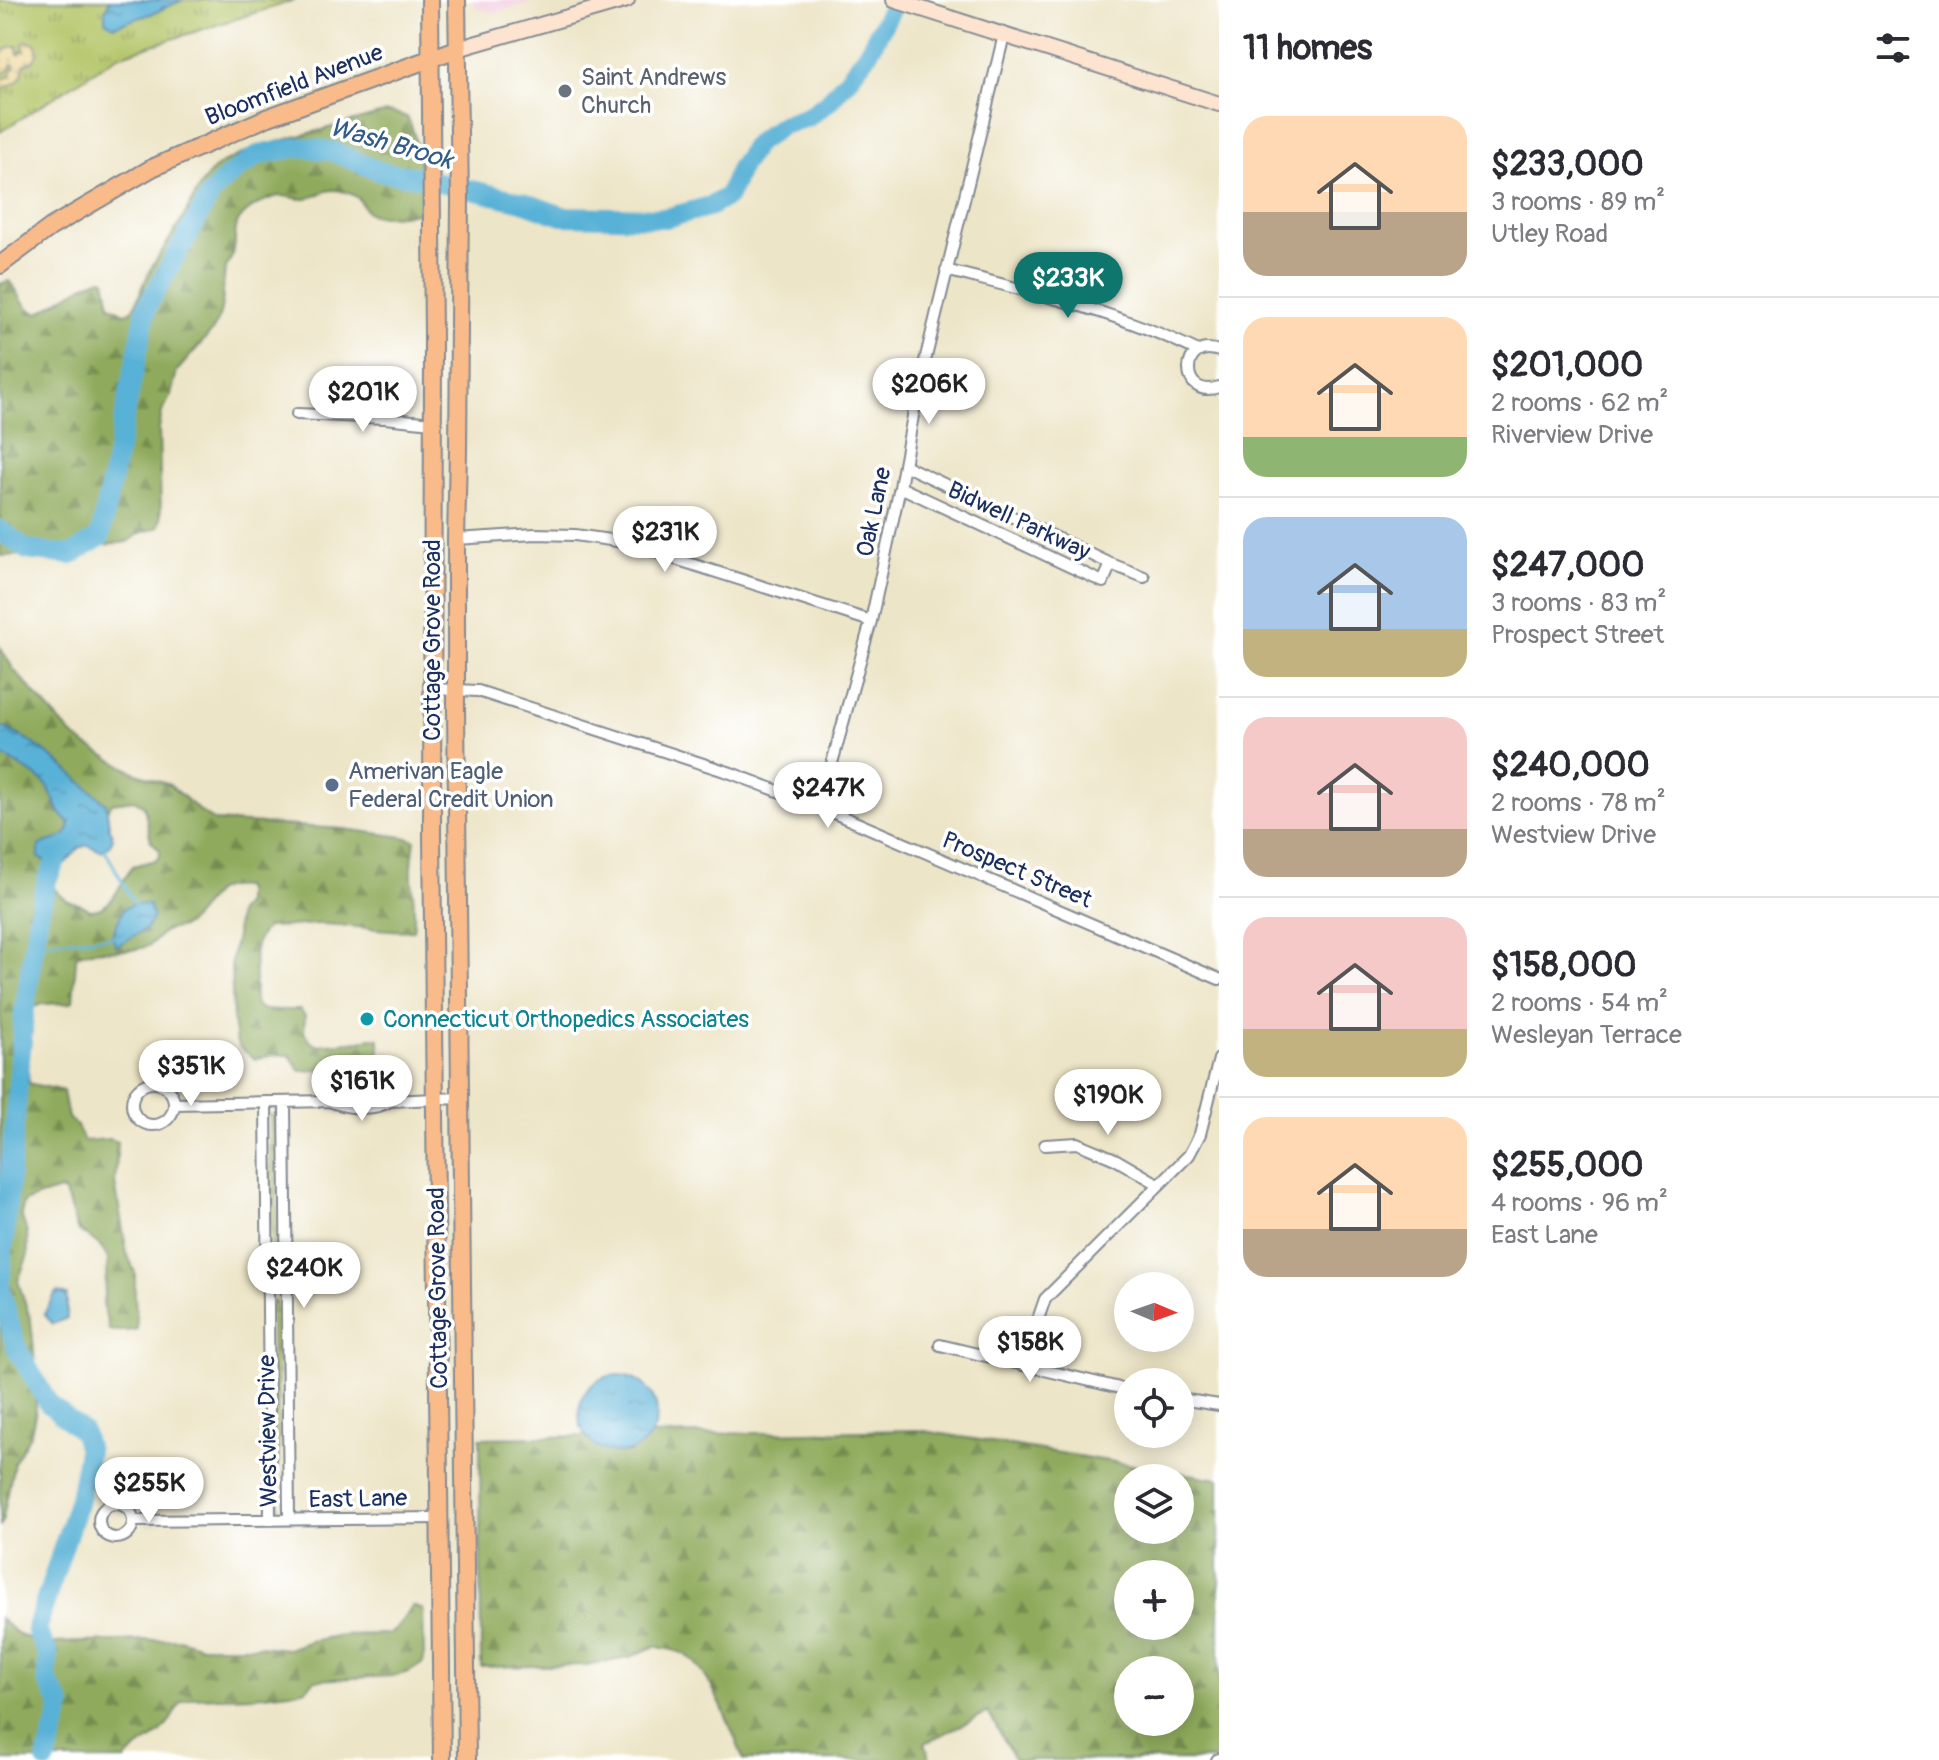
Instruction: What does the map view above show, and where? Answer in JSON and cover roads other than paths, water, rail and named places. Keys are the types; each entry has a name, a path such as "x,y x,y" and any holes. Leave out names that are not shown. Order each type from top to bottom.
{"main road":[{"name":"Cottage Grove Road","path":"430,0 432,689 442,1760"},
{"name":"Cottage Grove Road","path":"457,0 460,199 456,690 467,1760"},
{"name":"Bloomfield Avenue","path":"0,265 51,227 152,168 266,118 457,49 627,0"},
{"path":"894,0 1219,104"},
{"path":"441,1681 466,1681"}],"street":[{"name":"Oak Lane","path":"820,807 871,621 917,394 1004,35"},
{"path":"946,270 1066,301 1173,338 1198,351"},
{"path":"1219,351 1212,348 1198,351 1188,367 1191,380 1201,388 1219,387"},
{"path":"297,414 432,423"},
{"name":"Bidwell Parkway","path":"904,465 1144,577"},
{"name":"Bidwell Parkway","path":"900,487 1103,582 1111,564"},
{"path":"456,539 535,534 575,535 631,543 871,621"},
{"name":"Prospect Street","path":"432,689 478,691 731,773 820,807 1219,979"},
{"path":"1022,1365 1045,1299 1189,1155 1200,1134 1219,1059"},
{"path":"156,1084 171,1093 174,1104 170,1117 152,1125 135,1115 132,1102 138,1090 156,1084"},
{"path":"174,1104 329,1101 353,1093 381,1092 390,1101 460,1098"},
{"name":"Westview Drive","path":"266,1102 270,1519"},
{"name":"Westview Drive","path":"285,1102 289,1519"},
{"path":"1045,1145 1077,1143 1115,1159 1158,1184"},
{"path":"940,1345 1114,1387"},
{"path":"1194,1401 1219,1405"},
{"name":"East Lane","path":"133,1521 439,1518"}],"water":[{"path":"110,0 183,0 114,26 105,21 105,10"},
{"path":"0,726 44,751 106,803 113,839 109,846 101,851 88,845 79,848 60,869 39,858 39,846 66,835 70,824 60,813 47,785 0,754"},
{"path":"135,904 149,905 153,917 147,928 116,946 112,935 124,908"},
{"path":"58,1292 67,1295 67,1318 53,1324 44,1314"},
{"path":"618,1375 633,1378 645,1387 654,1399 657,1414 654,1429 645,1441 633,1450 618,1453 603,1450 591,1441 582,1429 579,1414 582,1399 591,1387 603,1378"}],"waterway":[{"name":"Wash Brook","path":"0,530 27,550 71,555 100,537 147,306 211,194 227,177 258,155 300,147 332,151 381,172 413,176 523,202 562,216 666,218 711,206 728,196 741,166 757,143 782,125 808,117 828,102 868,53 896,0"},
{"name":"Wash Brook","path":"46,1760 62,1706 47,1680 48,1654 36,1630 79,1499 88,1451 83,1432 49,1404 16,1347 0,1286 24,1015 38,917 47,880 61,850 67,846"},
{"path":"104,848 135,905"},
{"path":"35,945 115,937"}],"place":[{"name":"Saint Andrews Church","path":"565,91"},
{"name":"Amerivan Eagle Federal Credit Union","path":"332,785"},
{"name":"Connecticut Orthopedics Associates","path":"367,1019"}]}
